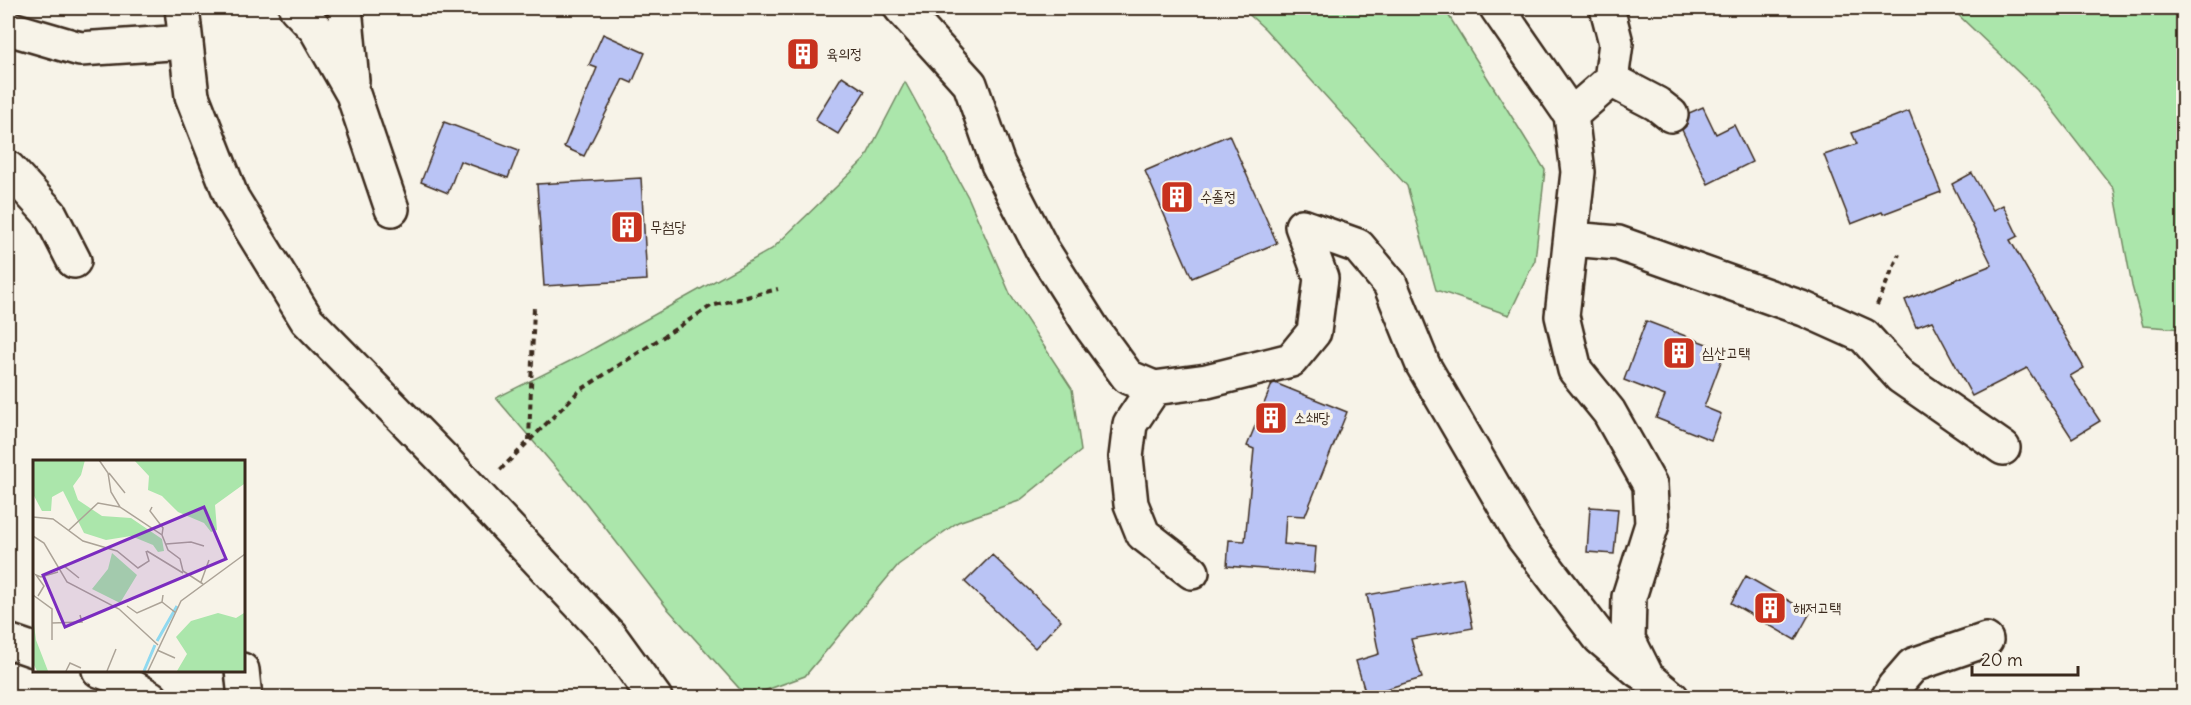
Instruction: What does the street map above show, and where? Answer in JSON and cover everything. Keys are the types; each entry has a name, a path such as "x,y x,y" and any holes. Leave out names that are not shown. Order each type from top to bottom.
{"lane":[{"path":"182,8 192,96 232,198 307,320 610,636 655,698"},
{"path":"296,8 316,29 353,94 392,209"},
{"path":"345,8 353,94"},
{"path":"901,8 970,84 998,164 1042,249 1092,328 1128,377 1154,388 1207,381 1291,360 1314,332 1321,278 1302,226 1358,246 1390,284 1423,365 1523,537 1600,638 1672,698"},
{"path":"1497,8 1570,115 1578,172 1562,316 1575,370 1608,412 1650,485 1652,525 1629,597 1628,639 1647,677"},
{"path":"1570,115 1611,80 1616,43 1607,8"},
{"path":"8,28 80,49 186,42"},
{"path":"1611,80 1657,104 1671,115"},
{"path":"8,168 50,213 74,261"},
{"path":"1572,239 1618,243 1804,309 1864,336 1901,377 2003,448"},
{"path":"1154,388 1130,424 1126,458 1131,504 1143,534 1192,572"},
{"path":"1888,698 1894,687 1913,665 1986,640"},
{"path":"8,641 33,650"},
{"path":"104,672 151,698"},
{"path":"242,672 245,698"}],"path":[{"path":"1864,336 1899,254"},
{"path":"476,494 579,392 711,306 778,289"},
{"path":"529,441 534,306"}],"green space":[{"path":"1242,8 1444,8 1545,170 1535,260 1509,315 1436,290 1407,186 1265,29"},
{"path":"1951,8 2183,8 2183,329 2143,326 2132,286 2114,189 2037,90"},
{"path":"905,82 969,199 1011,296 1072,389 1081,451 1019,501 958,522 898,565 805,676 747,697 667,608 587,504 496,398 584,354 772,249 865,159"}],"building":[{"path":"603,34 645,53 632,83 623,79 584,156 564,147 597,68 589,65"},
{"path":"842,76 865,91 838,134 815,120"},
{"path":"1703,107 1716,134 1734,125 1752,162 1708,184 1682,130 1686,126 1689,113"},
{"path":"1909,111 1941,192 1851,224 1824,155 1857,144 1852,133"},
{"path":"444,122 519,150 508,178 460,161 448,193 421,182"},
{"name":"수졸정","path":"1229,135 1277,243 1192,278 1145,171"},
{"path":"1972,173 1993,210 2003,205 2018,236 2010,240 2084,368 2070,376 2100,421 2072,438 2027,368 1972,396 1932,321 1916,327 1905,300 1992,265 1952,184"},
{"name":"무첨당","path":"641,178 647,280 544,286 537,184"},
{"path":"1646,321 1725,351 1704,407 1721,414 1711,440 1656,418 1665,396 1624,380"},
{"path":"1275,383 1347,412 1305,516 1286,515 1284,544 1316,547 1314,573 1227,566 1229,540 1245,541 1254,449 1247,446 1272,384"},
{"path":"1590,507 1618,509 1614,554 1587,552"},
{"path":"992,555 1061,620 1035,648 965,582"},
{"name":"해저고택","path":"1746,576 1810,613 1795,640 1731,603"},
{"path":"1463,578 1473,628 1411,639 1422,678 1366,695 1356,661 1379,654 1367,595"}],"place":[{"name":"육의정","path":"803,54"},
{"name":"수졸정","path":"1177,197"},
{"name":"무첨당","path":"627,227"},
{"name":"심산고택","path":"1679,353"},
{"name":"소쇄당","path":"1271,418"},
{"name":"해저고택","path":"1770,608"}]}
